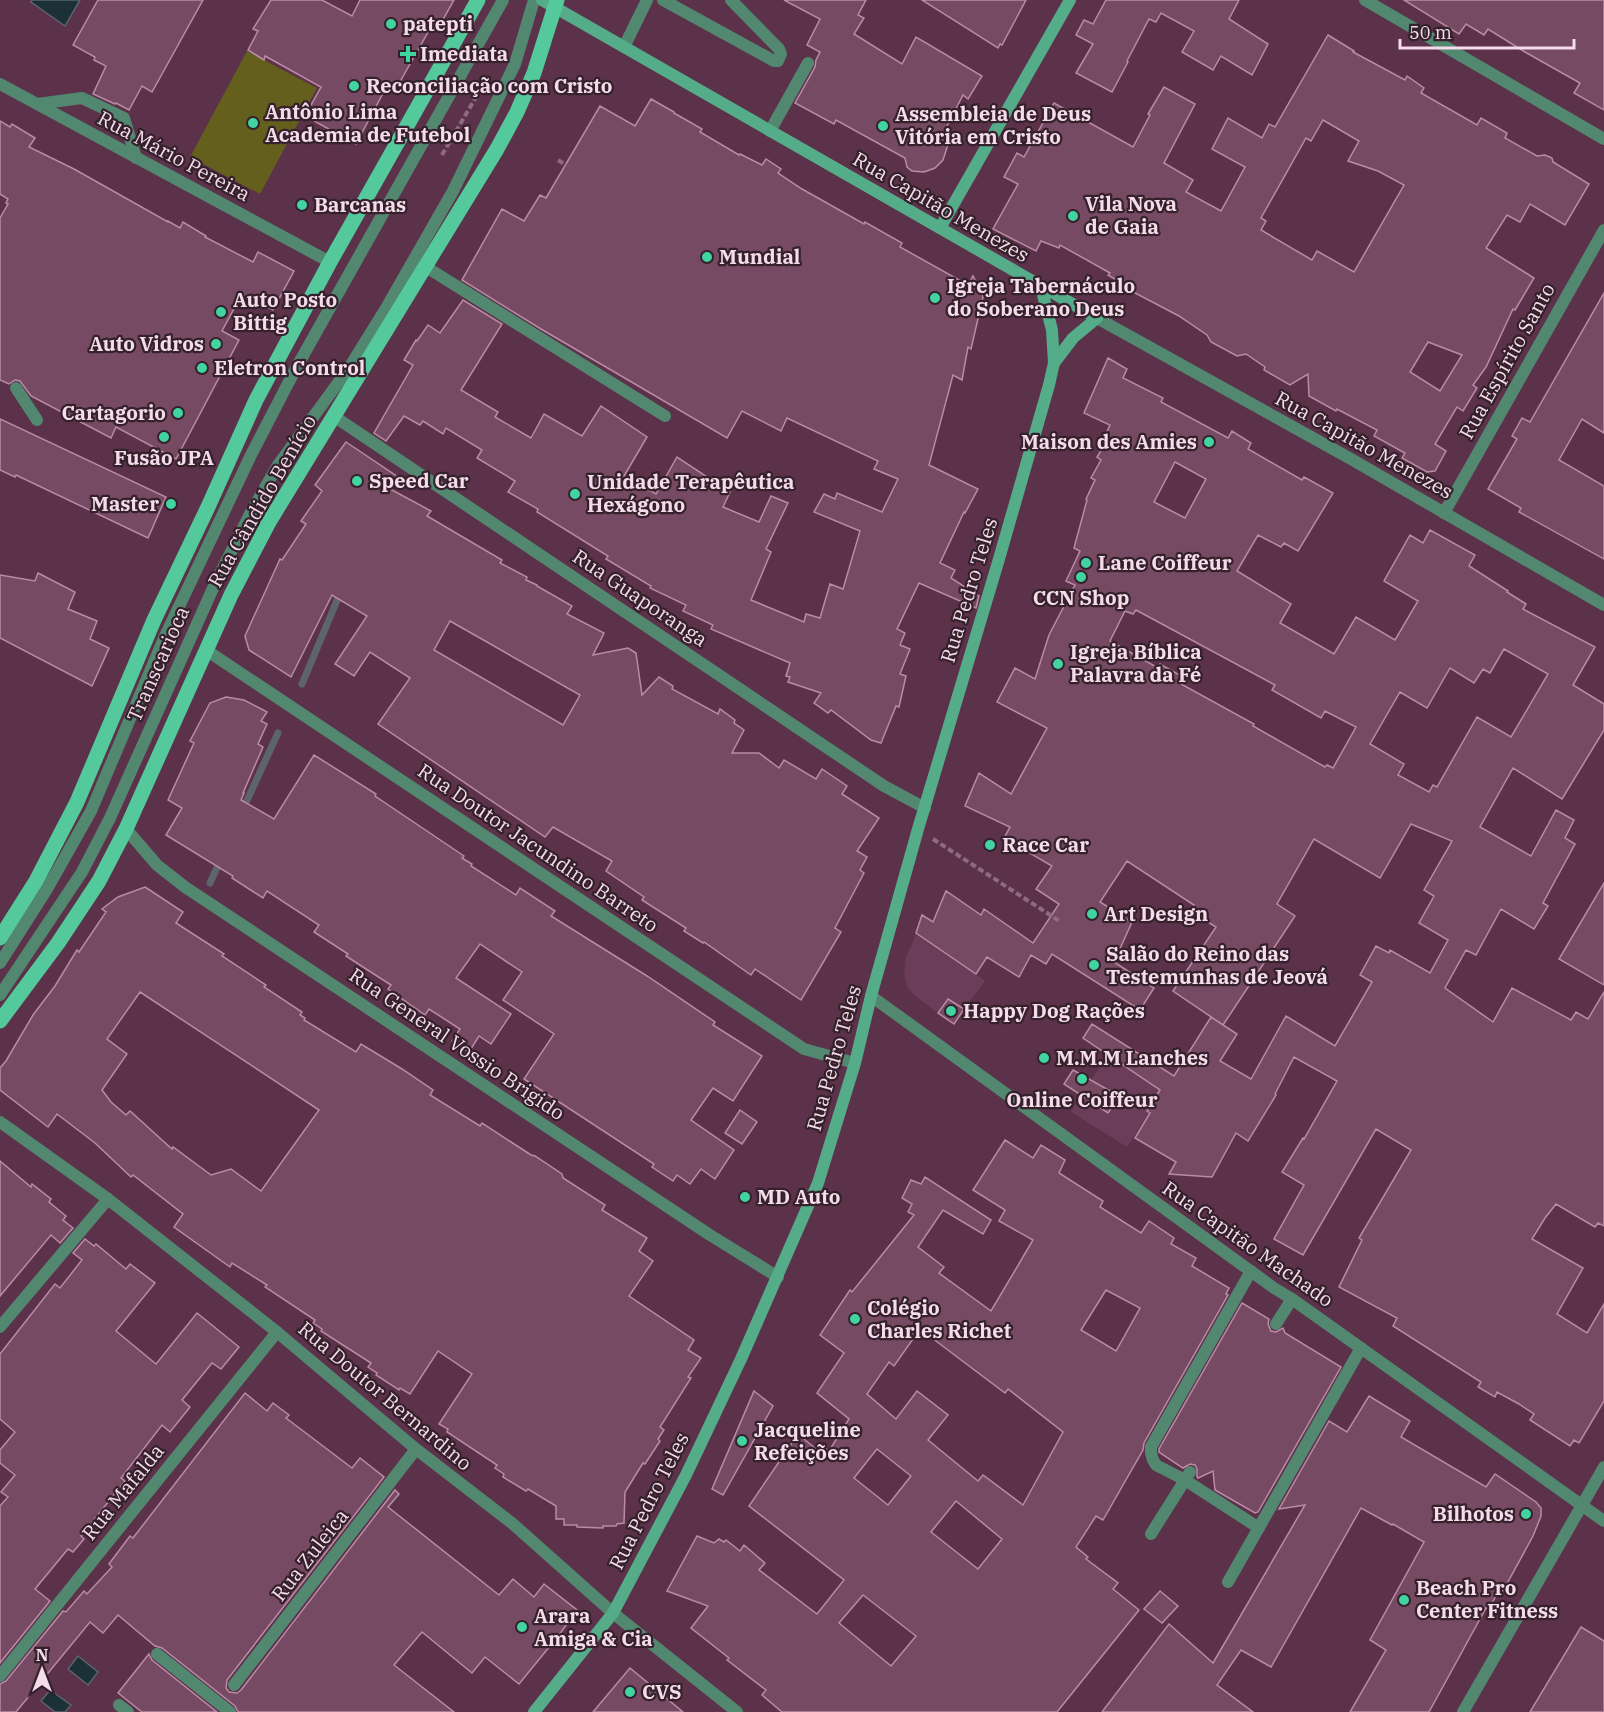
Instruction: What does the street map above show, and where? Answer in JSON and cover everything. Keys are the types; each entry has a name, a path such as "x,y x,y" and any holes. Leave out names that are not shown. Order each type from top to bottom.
{"main road":[{"name":"Rua Cândido Benício","path":"0,938 36,881 77,802 154,620 256,400 330,262 478,0"},
{"name":"Rua Cândido Benício","path":"0,1021 58,943 99,881 126,829 231,595 269,522 498,149 517,112 542,50 551,2"}],"street":[{"name":"Transcarioca","path":"0,963 47,889 91,811 170,626 251,455 295,369 503,0"},
{"name":"Transcarioca","path":"0,995 82,872 101,836 213,586 255,504 278,465 348,368 385,310 453,191 515,64 534,0"},
{"path":"624,47 647,0"},
{"path":"663,0 741,44 778,61 781,54 779,49 731,0"},
{"path":"940,228 1070,0"},
{"path":"1365,0 1604,139"},
{"name":"Rua Capitão Menezes","path":"551,2 624,47 1041,287 1341,453 1604,604"},
{"path":"770,131 808,63"},
{"name":"Rua Mário Pereira","path":"0,84 330,262"},
{"path":"37,104 82,98 124,118 136,158"},
{"name":"Rua Espírito Santo","path":"1444,513 1604,230"},
{"path":"426,267 665,416"},
{"name":"Rua Pedro Teles","path":"534,1712 613,1613 686,1475 778,1278 818,1183 855,1063 871,996 918,829 999,559 1054,363 1052,330 1041,287"},
{"name":"Rua Pedro Teles","path":"1054,363 1073,338 1097,318"},
{"path":"16,388 37,420"},
{"name":"Rua Guaporanga","path":"334,417 884,786 925,808"},
{"name":"Rua Doutor Jacundino Barreto","path":"206,650 804,1049 855,1063"},
{"name":"Rua General Vossio Brigido","path":"126,829 157,866 185,887 778,1278"},
{"name":"Rua Capitão Machado","path":"871,996 1251,1271 1604,1521"},
{"name":"Rua Doutor Bernardino","path":"0,1122 108,1199 277,1332 416,1449 513,1524 613,1613 737,1712"},
{"path":"0,1327 108,1199"},
{"path":"1251,1271 1151,1447 1151,1453 1156,1465 1187,1476 1259,1528"},
{"path":"1276,1324 1292,1299"},
{"name":"Rua Mafalda","path":"0,1676 277,1332"},
{"path":"1228,1582 1361,1348"},
{"name":"Rua Zuleica","path":"234,1685 416,1449"},
{"path":"1463,1712 1604,1467"},
{"path":"1151,1534 1187,1476"},
{"path":"157,1654 230,1712"}],"path":[{"path":"442,155 488,75"},
{"path":"558,160 566,165"},
{"path":"918,829 1061,922"}],"shaded area":[{"name":"Antônio Lima Academia de Futebol","path":"247,51 317,88 260,194 190,157"},
{"path":"917,933 985,981 964,1009 948,999 938,1013 914,995 907,986 904,975 906,957"},
{"path":"1117,1040 1173,1075 1127,1147 1071,1112"}],"water":[{"path":"32,0 80,0 65,26 31,2"},
{"path":"78,1656 98,1672 88,1685 68,1669"},
{"path":"50,1690 71,1705 65,1712 55,1712 41,1701"}],"building":[{"path":"98,0 203,0 152,92 142,86 129,110 93,94 106,66 73,45"},
{"path":"271,0 322,0 352,16 360,0 454,0 441,23 435,20 397,87 389,82 356,144 305,116 321,87 265,56 264,60 248,50 258,31 253,29"},
{"path":"784,0 866,0 858,15 864,18 854,34 902,64 916,37 982,76 968,99 963,95 942,136 949,141 943,160 935,168 924,172 912,171 907,167 905,158 836,120 834,124 795,103 815,67 820,52 807,45 820,19"},
{"path":"922,0 1026,0 1002,45 1000,44 998,48"},
{"path":"1106,0 1239,0 1229,19 1268,44 1252,75 1221,56 1213,70 1182,52 1194,31 1161,13 1156,22 1149,19 1112,92 1076,73 1093,44 1076,35 1084,20 1093,24"},
{"path":"1404,0 1604,0 1604,110 1574,93 1580,83 1488,29 1484,35 1466,24 1459,34"},
{"path":"1328,35 1353,52 1405,80 1407,76 1424,88 1421,93 1477,125 1481,118 1507,133 1505,138 1537,156 1545,155 1552,158 1553,162 1589,184 1565,225 1530,204 1520,222 1507,215 1486,248 1534,278 1515,310 1513,309 1486,367 1473,385 1477,388 1463,411 1457,407 1435,444 1446,451 1435,471 1427,472 1402,458 1405,453 1374,436 1377,430 1309,396 1308,374 1290,385 1264,370 1265,367 1246,354 1237,356 1211,342 1207,335 1179,316 1114,282 1115,279 1108,275 1110,273 1060,245 1059,248 1041,241 1036,251 993,229 1018,184 1004,177 1017,153 1024,157 1054,103 1133,147 1150,115 1148,114 1164,87 1195,104 1164,163 1193,180 1186,192 1221,211 1245,167 1212,149 1228,118 1262,138 1269,124 1275,127","holes":["1323,120 1359,141 1348,161 1378,171 1404,185 1354,272 1317,251 1312,260 1261,230 1266,221 1261,218 1306,138 1311,141","1428,342 1462,355 1440,391 1410,372"]},
{"path":"651,99 702,129 700,132 739,155 762,165 766,159 781,169 778,173 802,189 902,243 900,247 968,285 973,276 983,297 971,349 968,347 962,380 953,375 929,465 978,489 964,512 940,563 955,570 951,578 979,596 976,608 919,583 897,629 905,633 900,645 910,649 900,674 906,676 899,707 896,706 881,743 871,740 831,710 828,713 814,703 821,693 788,682 790,677 786,676 790,663 711,629 713,625 683,611 686,605 650,588 651,586 606,559 608,556 537,512 538,509 508,492 515,481 477,458 482,450 446,428 443,434 423,421 420,425 404,416 386,441 374,433 413,365 404,360 416,340 428,325 440,333 463,300 502,324 461,390 498,412 495,417 531,438 544,414 582,436 601,406 647,437 624,476 656,494 677,457 730,492 723,507 759,522 771,496 788,503 766,549 771,552 751,600 804,622 806,614 820,618 830,584 843,589 860,531 814,512 824,494 835,499 837,493 882,512 898,479 874,469 878,461 787,418 781,431 742,411 727,438 462,280 502,209 524,221 540,195 546,198 600,106 635,126"},
{"path":"0,121 10,127 12,124 35,138 29,147 74,169 168,222 180,228 183,222 205,237 253,262 258,252 294,271 273,310 242,294 222,331 239,340 176,459 116,427 111,438 31,396 20,381 15,380 9,384 0,380 0,218 8,204 6,203 8,199 0,194"},
{"path":"1604,293 1604,433 1582,419 1559,460 1604,486 1604,559 1519,512 1521,508 1488,489 1517,439 1512,436 1522,418 1530,422"},
{"path":"1108,358 1127,369 1123,378 1163,398 1161,402 1228,438 1232,431 1251,443 1248,449 1302,480 1304,477 1333,493 1298,551 1284,543 1281,547 1258,535 1237,571 1291,604 1280,623 1334,654 1356,617 1395,640 1418,601 1384,581 1410,535 1423,543 1430,530 1475,555 1469,566 1526,604 1523,609 1595,647 1573,685 1604,704 1604,730 1562,799 1513,768 1480,827 1531,856 1556,810 1574,820 1565,838 1575,844 1543,903 1548,906 1534,929 1501,909 1476,955 1466,950 1445,988 1493,1022 1512,988 1571,1020 1576,1012 1588,1019 1604,992 1604,1226 1598,1223 1595,1227 1556,1204 1532,1239 1583,1268 1557,1314 1587,1333 1604,1304 1604,1401 1579,1443 1574,1440 1570,1446 1530,1420 1534,1414 1519,1404 1497,1392 1495,1397 1478,1387 1481,1382 1393,1326 1397,1318 1339,1287 1362,1240 1359,1238 1411,1150 1376,1129 1303,1255 1274,1239 1304,1185 1282,1172 1337,1081 1294,1057 1276,1095 1248,1141 1236,1133 1212,1177 1169,1174 1176,1162 1135,1138 1150,1113 1147,1111 1160,1090 1083,1038 1092,1024 1174,1076 1211,1017 1217,1021 1173,991 1216,927 1190,911 1194,905 1127,861 1100,902 1132,922 1114,962 1154,988 1140,1010 1052,954 1046,964 1031,955 1019,977 987,957 976,974 916,933 922,915 933,922 946,891 981,915 984,909 1033,943 1059,904 1036,889 1052,866 1004,838 1010,827 965,806 979,773 1011,794 1047,728 997,702 1015,668 1035,679 1049,635 1075,585 1066,581 1080,551 1074,548 1086,499 1095,480 1091,478 1101,460 1097,457 1104,446 1101,445 1110,425 1084,413","holes":["1175,462 1206,479 1185,518 1154,502","1136,610 1275,685 1272,690 1321,718 1325,711 1356,727 1333,768 1327,765 1325,767 1181,684 1185,678 1160,664 1158,668 1110,641 1125,611 1133,614","1504,649 1548,674 1511,737 1477,717 1437,787 1433,785 1429,792 1398,775 1404,764 1370,744 1400,692 1427,708 1450,668 1474,683 1483,669 1490,673","1411,824 1452,841 1424,890 1434,896 1419,923 1448,940 1430,973 1390,950 1389,953 1376,946 1360,975 1372,982 1335,1046 1286,1016 1251,1079 1220,1061 1237,1034 1223,1025 1295,916 1277,904 1314,839 1380,878"]},
{"path":"0,419 166,497 148,538 16,475 15,477 0,470"},
{"path":"346,442 398,477 390,489 431,511 427,516 502,560 500,563 527,577 526,580 572,606 567,614 604,633 593,655 628,648 636,653 642,695 659,677 673,686 672,689 718,714 720,709 735,720 734,723 744,730 732,753 759,753 779,768 784,760 816,779 822,769 847,786 842,794 879,818 857,851 867,857 860,870 864,873 835,928 841,932 801,1000 755,969 751,975 684,931 686,928 642,900 644,897 606,871 612,861 553,827 545,837 378,724 410,678 370,652 354,676 335,664 367,616 332,595 291,677 249,650 245,636 280,559 282,560 306,524 301,521 322,491 315,485","holes":["450,621 580,695 563,725 434,650"]},
{"path":"38,573 75,592 68,609 97,621 90,639 109,648 92,686 0,638 0,575 35,581"},
{"path":"226,697 244,700 267,712 261,721 267,724 258,744 263,747 241,800 274,819 314,755 376,794 375,796 464,856 462,858 472,864 471,866 516,895 520,888 555,911 551,916 647,976 715,1022 713,1025 762,1056 733,1101 713,1088 691,1120 734,1150 715,1179 701,1169 690,1184 677,1175 673,1181 652,1167 654,1164 524,1079 554,1034 503,1000 522,972 480,944 456,978 511,1014 491,1044 479,1036 469,1052 452,1041 460,1029 429,1009 425,1015 388,989 391,985 314,932 319,925 267,891 263,898 232,878 233,876 166,835 182,808 168,800 194,743 190,741 210,703"},
{"path":"1604,883 1604,985 1559,959"},
{"path":"145,887 183,912 176,923 224,954 222,956 302,1012 300,1015 305,1018 304,1020 356,1052 361,1044 402,1069 433,1090 430,1095 480,1126 482,1123 535,1156 562,1174 563,1178 605,1205 602,1210 647,1238 639,1251 653,1261 629,1296 694,1340 688,1350 701,1358 660,1427 664,1430 658,1439 660,1441 625,1492 624,1523 616,1526 603,1526 603,1528 564,1525 564,1519 556,1519 556,1506 503,1477 504,1474 495,1468 497,1465 447,1432 448,1429 439,1424 472,1374 438,1351 410,1394 400,1388 399,1390 376,1375 377,1373 368,1367 371,1363 321,1331 322,1329 313,1323 315,1320 265,1287 267,1285 232,1263 230,1267 174,1227 183,1214 133,1175 131,1177 95,1143 57,1114 48,1127 0,1090 0,1068 77,950 79,952 106,912 102,909 118,897","holes":["140,992 319,1110 261,1191 231,1169 211,1175 173,1147 172,1149 130,1111 126,1115 111,1102 102,1090 127,1054 107,1039"]},
{"name":"Happy Dog Rações","path":"948,999 964,1009 954,1024 938,1013"},
{"path":"1073,1070 1119,1096 1108,1113 1064,1084"},
{"path":"740,1110 757,1122 742,1144 725,1133"},
{"path":"1005,1140 1033,1158 1041,1145 1065,1160 1059,1173 1103,1201 1100,1207 1141,1233 1149,1221 1174,1238 1171,1244 1196,1258 1192,1266 1229,1288 1226,1294 1228,1295 1103,1520 1096,1516 1076,1547 1088,1557 1086,1559 1118,1583 1113,1589 1139,1610 1057,1712 782,1712 762,1695 766,1690 691,1628 708,1606 667,1591 697,1536 714,1543 719,1539 724,1542 726,1540 740,1551 744,1545 765,1563 759,1570 817,1614 844,1580 749,1506 798,1434 821,1453 825,1448 829,1451 849,1419 817,1393 844,1353 820,1335 850,1290 852,1292 914,1215 908,1212 912,1204 902,1198 911,1180 921,1184 925,1177 991,1220 983,1234 943,1210 918,1247 944,1267 939,1273 991,1311 1033,1240 999,1221 1005,1210 973,1190","holes":["1106,1290 1140,1308 1116,1351 1081,1330","920,1329 1005,1393 1008,1389 1063,1432 1023,1505 983,1475 978,1481 928,1440 948,1415 917,1391 896,1419 867,1394 889,1362 894,1366","877,1449 911,1476 888,1505 854,1478","956,1501 1002,1539 978,1569 931,1532","863,1595 916,1636 891,1666 839,1623"]},
{"path":"0,1161 31,1187 32,1184 51,1199 49,1202 66,1216 63,1220 73,1228 60,1243 51,1235 0,1296"},
{"path":"85,1239 94,1246 96,1244 126,1269 130,1264 155,1283 116,1331 156,1364 197,1313 239,1347 221,1369 212,1363 182,1400 190,1407 170,1432 162,1425 121,1478 125,1481 81,1536 84,1539 73,1552 68,1549 35,1589 50,1601 0,1663 0,1506 8,1497 1,1492 15,1475 0,1463 0,1450 15,1432 0,1419 0,1354 55,1284 60,1288 82,1260 73,1253"},
{"path":"1242,1303 1269,1319 1268,1324 1271,1331 1276,1332 1283,1328 1285,1333 1341,1367 1258,1512 1255,1513 1215,1490 1213,1471 1198,1478 1195,1465 1190,1464 1183,1468 1159,1452"},
{"path":"754,1391 773,1406 723,1495 712,1489"},
{"path":"245,1393 267,1411 273,1403 289,1415 286,1418 352,1468 360,1458 384,1477 227,1680 226,1688 229,1692 237,1693 241,1690 395,1490 399,1494 388,1507 499,1595 513,1579 534,1597 544,1584 577,1610 519,1684 485,1657 472,1673 422,1632 394,1665 454,1712 238,1712 235,1706 118,1615 103,1633 90,1622 16,1712 0,1712 0,1684 6,1681 63,1611 66,1612 84,1591 87,1594 112,1567 109,1564 130,1536 133,1538"},
{"path":"1369,1396 1410,1421 1401,1437 1486,1487 1495,1474 1536,1502 1541,1508 1541,1516 1533,1536 1503,1591 1500,1589 1488,1610 1486,1608 1429,1712 1350,1712 1386,1650 1370,1640 1424,1542 1361,1508 1271,1667 1241,1650 1217,1685 1253,1712 1102,1712 1169,1624 1213,1663 1305,1505 1279,1509 1329,1421 1347,1432"},
{"path":"1160,1591 1178,1606 1162,1623 1144,1609"},
{"path":"1581,1627 1604,1641 1604,1712 1530,1712"},
{"path":"149,1654 152,1660 217,1712 142,1712 118,1693"},
{"name":"CVS","path":"630,1668 683,1712 593,1712"}],"waterway":[{"path":"302,684 341,591"},
{"path":"243,809 278,733"},
{"path":"210,883 220,861"}],"place":[{"name":"patepti","path":"391,24"},
{"name":"Imediata","path":"408,54"},
{"name":"Reconciliação com Cristo","path":"354,86"},
{"name":"Antônio Lima Academia de Futebol","path":"253,123"},
{"name":"Assembleia de Deus Vitória em Cristo","path":"883,126"},
{"name":"Barcanas","path":"302,205"},
{"name":"Vila Nova de Gaia","path":"1073,216"},
{"name":"Mundial","path":"707,257"},
{"name":"Igreja Tabernáculo do Soberano Deus","path":"935,298"},
{"name":"Auto Posto Bittig","path":"221,312"},
{"name":"Auto Vidros","path":"216,344"},
{"name":"Eletron Control","path":"202,368"},
{"name":"Cartagorio","path":"178,413"},
{"name":"Fusão JPA","path":"164,437"},
{"name":"Maison des Amies","path":"1209,442"},
{"name":"Speed Car","path":"357,481"},
{"name":"Unidade Terapêutica Hexágono","path":"575,494"},
{"name":"Master","path":"171,504"},
{"name":"Lane Coiffeur","path":"1086,563"},
{"name":"CCN Shop","path":"1081,577"},
{"name":"Igreja Bíblica Palavra da Fé","path":"1058,664"},
{"name":"Race Car","path":"990,845"},
{"name":"Art Design","path":"1092,914"},
{"name":"Salão do Reino das Testemunhas de Jeová","path":"1094,965"},
{"name":"Happy Dog Rações","path":"951,1011"},
{"name":"M.M.M Lanches","path":"1044,1058"},
{"name":"Online Coiffeur","path":"1082,1079"},
{"name":"MD Auto","path":"745,1197"},
{"name":"Colégio Charles Richet","path":"855,1319"},
{"name":"Jacqueline Refeições","path":"742,1441"},
{"name":"Bilhotos","path":"1526,1514"},
{"name":"Beach Pro Center Fitness","path":"1404,1600"},
{"name":"Arara Amiga & Cia","path":"522,1627"},
{"name":"CVS","path":"630,1692"}]}
